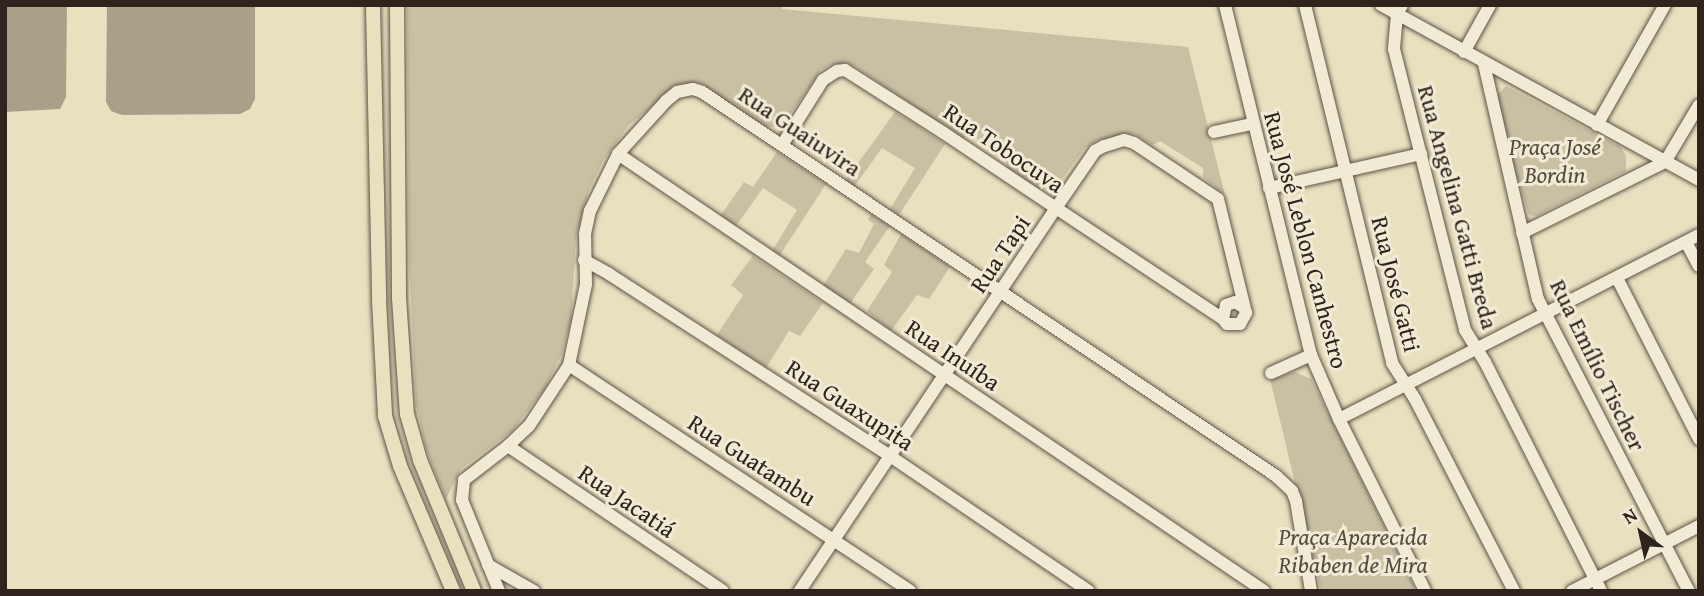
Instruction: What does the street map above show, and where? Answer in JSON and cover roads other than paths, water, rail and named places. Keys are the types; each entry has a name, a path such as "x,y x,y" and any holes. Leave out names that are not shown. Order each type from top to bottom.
{"main road":[{"path":"373,5 379,300 385,416 400,466 453,591"},
{"path":"397,5 399,298 407,414 420,460 474,591"}],"street":[{"name":"Rua José Leblon Canhestro","path":"1225,5 1252,124 1311,355 1339,419 1425,591"},
{"name":"Rua José Gatti","path":"1305,5 1392,363 1514,591"},
{"path":"1381,5 1399,10 1484,64 1699,180"},
{"path":"1464,52 1490,5"},
{"path":"1597,125 1665,5"},
{"name":"Rua Angelina Gatti Breda","path":"1399,10 1394,49 1465,330 1598,585"},
{"name":"Rua Emílio Tischer","path":"1484,64 1538,299 1689,591"},
{"name":"Rua Tobocuva","path":"782,145 823,80 837,71 845,70 1223,319"},
{"name":"Rua Guaiuvira","path":"499,591 465,508 461,490 470,473 508,446 529,426 569,365 586,284 584,260 590,211 618,154 666,101 677,92 693,89 702,92 782,145 1286,484 1296,501 1311,591"},
{"path":"1522,233 1665,162 1699,105"},
{"path":"1214,132 1252,124"},
{"name":"Rua Tapi","path":"800,591 1095,151 1114,142 1135,142 1217,199 1243,307 1235,302 1226,305 1223,319"},
{"name":"Rua Inuíba","path":"618,154 1264,591"},
{"path":"1269,188 1421,154"},
{"path":"1339,419 1699,235"},
{"path":"1686,242 1699,266"},
{"name":"Rua Guaxupita","path":"584,260 610,274 890,456 1089,591"},
{"path":"1617,278 1699,439"},
{"path":"1270,373 1311,355"},
{"name":"Rua Guatambu","path":"569,365 910,591"},
{"name":"Rua Jacatiá","path":"508,446 723,591"},
{"path":"1572,591 1598,585 1664,544 1699,526"},
{"path":"488,565 534,591"}],"park label":[{"name":"Praça José Bordin","path":"1555,161"},
{"name":"Praça Aparecida Ribaben de Mira","path":"1353,551"}]}
